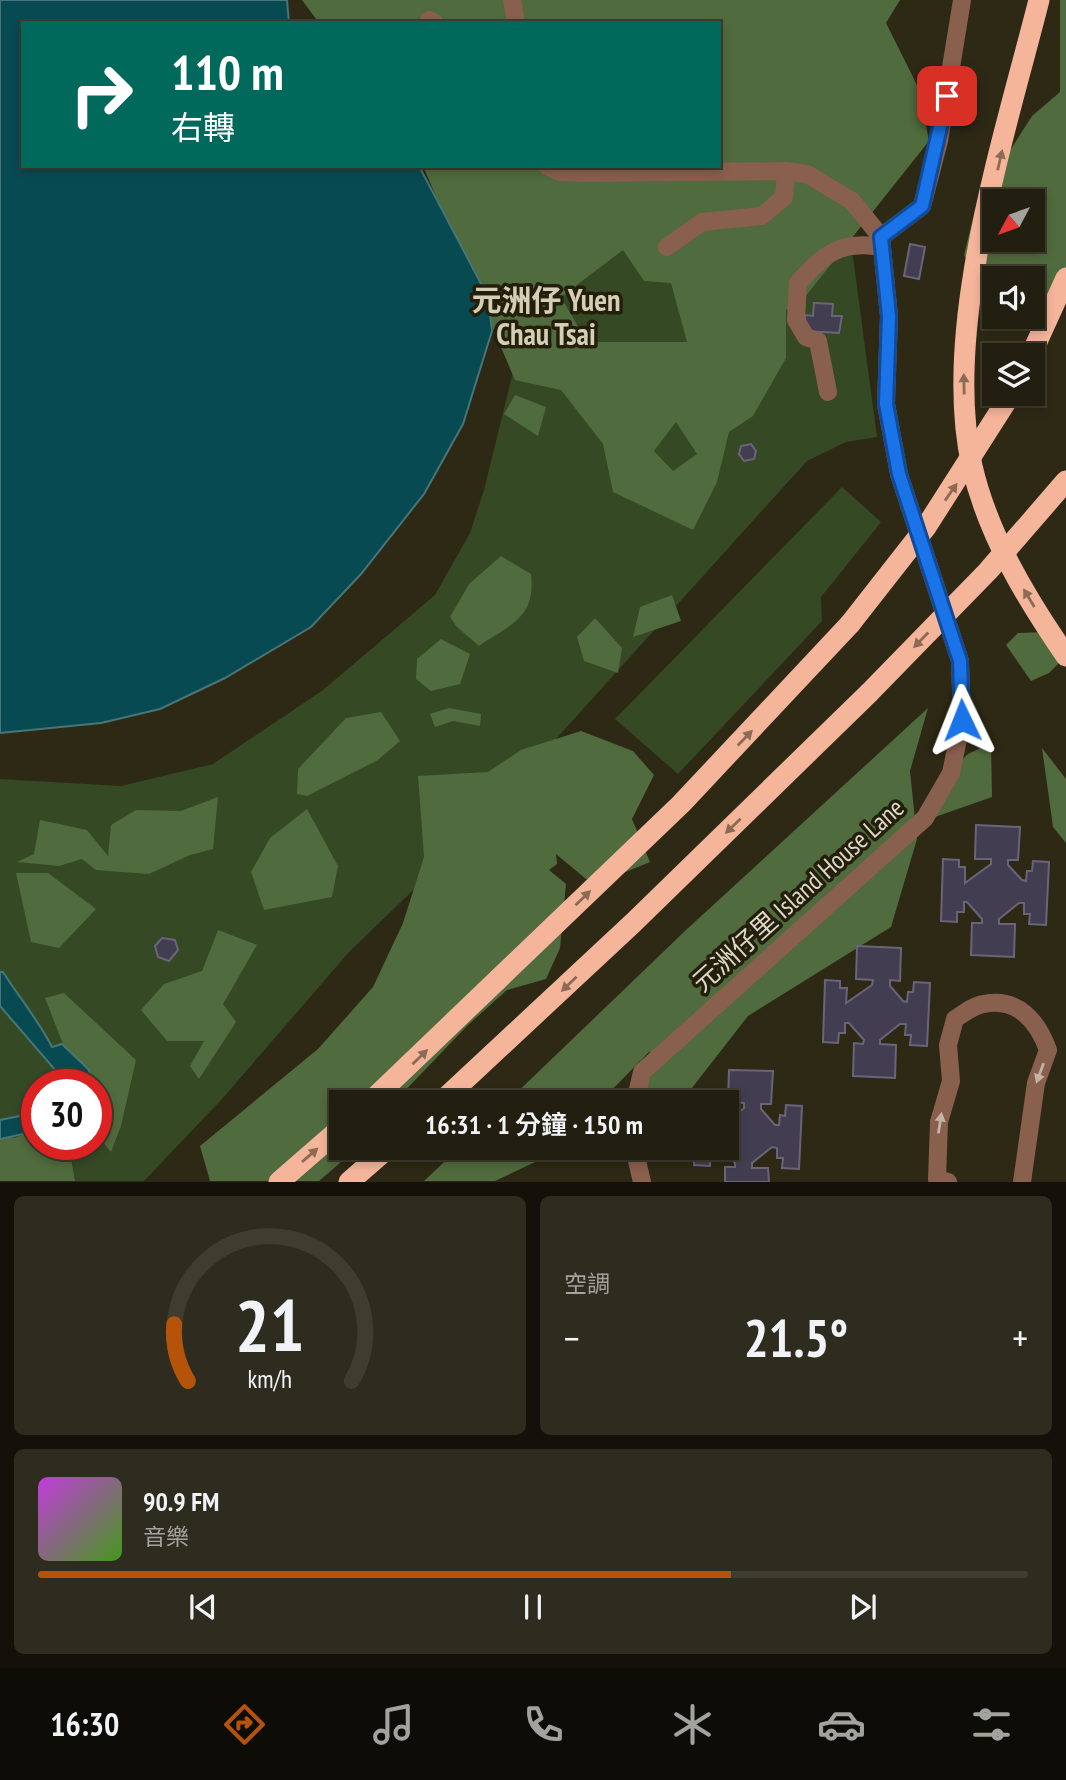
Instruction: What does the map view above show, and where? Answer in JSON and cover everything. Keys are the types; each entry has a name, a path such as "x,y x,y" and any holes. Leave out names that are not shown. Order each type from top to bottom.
{"highway":[{"path":"1039,0 979,251 968,314 965,418 972,465 1001,549 1066,656"},
{"path":"1036,343 1066,278"},
{"path":"383,1090 681,804 850,624 926,527 1003,406"},
{"path":"454,1090 624,932 869,693 988,571 1066,481"},
{"path":"279,1181 329,1138"},
{"path":"348,1181 373,1160"}],"street":[{"path":"512,0 516,21"},
{"path":"828,392 818,341 806,337 796,320 797,283 822,255 862,244 881,242 922,206 939,141 962,0"},
{"path":"551,168 560,172 587,173 786,171 807,174 852,201 881,242"},
{"path":"667,247 702,222 762,216 784,197 786,171"},
{"name":"元洲仔里 Island House Lane","path":"638,1090 642,1072 925,818 951,773 962,720 960,661 899,474 893,443 886,404 889,316 881,242"},
{"path":"948,1181 937,1179 939,1122 951,1081 948,1045 955,1019 983,1003 1005,1004 1025,1012 1040,1028 1048,1050 1036,1083 1022,1181"},
{"path":"637,1160 642,1181"}],"green space":[{"path":"302,0 900,0 886,23 919,89 929,141 805,297 786,310 786,358 753,416 729,432 717,482 693,530 613,492 603,444 561,390 515,380 424,168 721,168 721,21 318,21","holes":["623,250 644,281 671,283 687,342 587,342 561,297","676,422 697,454 673,471 654,451"]},
{"path":"1060,0 1066,0 1066,302 1045,317 1045,266 982,266 982,290 964,255 977,202 982,194 982,252 1045,252 1045,189 985,189 1032,116 1060,92"},
{"path":"834,212 853,257 877,437 846,442 807,461 463,842 349,952 223,1098 144,1181 0,1181 0,779 121,786 213,764 323,690 435,595 470,533 484,490 515,364 475,215"},
{"path":"515,395 546,407 538,436 504,414"},
{"path":"842,487 881,522 821,597 822,621 678,774 615,719"},
{"path":"501,556 531,574 532,589 525,610 519,618 479,646 457,627 450,617 469,584"},
{"path":"672,595 681,621 633,637 640,607"},
{"path":"595,618 622,648 618,673 584,661 577,637"},
{"path":"1046,632 1065,657 1049,673 1031,681 1006,645 1018,633"},
{"path":"441,639 470,654 460,684 431,691 416,679 417,659"},
{"path":"449,708 481,714 480,726 453,721 435,727 430,714"},
{"path":"928,708 910,771 917,839 891,927 748,1016 690,1090 644,1090 650,1051 612,1090 519,1090 686,930"},
{"path":"381,712 400,741 378,760 307,796 297,794 298,769 346,718"},
{"path":"581,731 633,751 654,775 632,819 650,862 606,880 586,879 556,854 557,864 549,870 566,884 560,948 546,979 507,990 468,1025 406,1090 329,1090 329,1160 341,1160 319,1181 210,1181 200,1146 318,1049 373,987 403,923 424,857 418,776 488,772 521,750"},
{"path":"991,743 992,797 935,817 936,784 968,754"},
{"path":"1042,748 1066,779 1066,843 1053,827"},
{"path":"218,797 213,849 190,855 149,874 96,870 82,859 59,866 17,862 34,854 40,820 87,830 108,856 111,825 136,810 181,811"},
{"path":"307,809 338,866 332,897 264,910 251,872 270,838"},
{"path":"16,873 48,873 96,909 59,948 31,942"},
{"path":"218,930 257,945 223,1004 236,1022 199,1079 190,1066 204,1041 167,1041 141,1010 164,984 202,971"},
{"path":"64,993 136,1060 121,1126 112,1149 112,1069 80,1069 70,1062 45,998"},
{"path":"0,1134 15,1138 21,1135 21,1160 71,1160 75,1181 0,1181"},
{"path":"446,1160 539,1160 495,1181 424,1181"}],"water":[{"path":"0,0 287,0 289,21 21,21 21,168 420,168 488,297 492,331 463,424 424,494 361,574 311,627 225,678 160,709 101,723 0,733"},
{"path":"0,972 3,972 52,1047 62,1044 88,1069 54,1069 0,1006"},
{"path":"21,1114 21,1134 0,1139 0,1120"}],"building":[{"path":"910,244 925,247 919,279 904,276"},
{"path":"814,303 833,304 832,316 842,316 839,333 805,331 805,315 813,316"},
{"path":"751,444 756,451 754,459 744,461 739,454 741,446"},
{"path":"976,825 1020,827 1018,860 1008,860 1008,865 1022,880 1026,881 1027,871 1032,871 1033,861 1049,862 1046,925 1029,924 1030,914 1024,914 1024,903 1019,903 999,919 999,924 1015,924 1014,957 971,955 972,923 982,923 982,919 967,902 964,902 964,912 957,912 957,922 941,921 943,859 959,860 959,867 965,867 965,883 991,864 991,859 975,859"},
{"path":"162,938 175,940 178,950 169,961 158,957 155,946"},
{"path":"857,946 901,948 900,981 890,980 890,986 903,1001 907,1002 908,992 913,992 914,982 930,983 927,1046 910,1045 911,1035 905,1035 906,1024 900,1024 880,1040 880,1044 896,1045 895,1078 853,1076 854,1043 863,1044 864,1040 849,1023 845,1023 845,1033 839,1033 838,1043 823,1042 825,980 840,981 840,988 847,988 846,1003 872,985 873,980 856,979"},
{"path":"729,1070 773,1071 771,1104 761,1104 761,1109 775,1125 779,1125 780,1115 785,1116 786,1105 802,1106 799,1169 782,1168 783,1158 777,1158 777,1148 772,1147 752,1163 752,1168 768,1168 769,1182 725,1182 725,1167 735,1167 732,1160 739,1160 739,1112 744,1108 744,1103 739,1103 739,1090 728,1090"},
{"path":"694,1160 710,1160 710,1166 694,1165"}],"district":[{"name":"元洲仔 Yuen Chau Tsai","path":"546,318"}],"route":[{"path":"947,96 939,141 922,206 900,226 881,237 889,316 886,404 899,474 960,661 962,720"}]}
